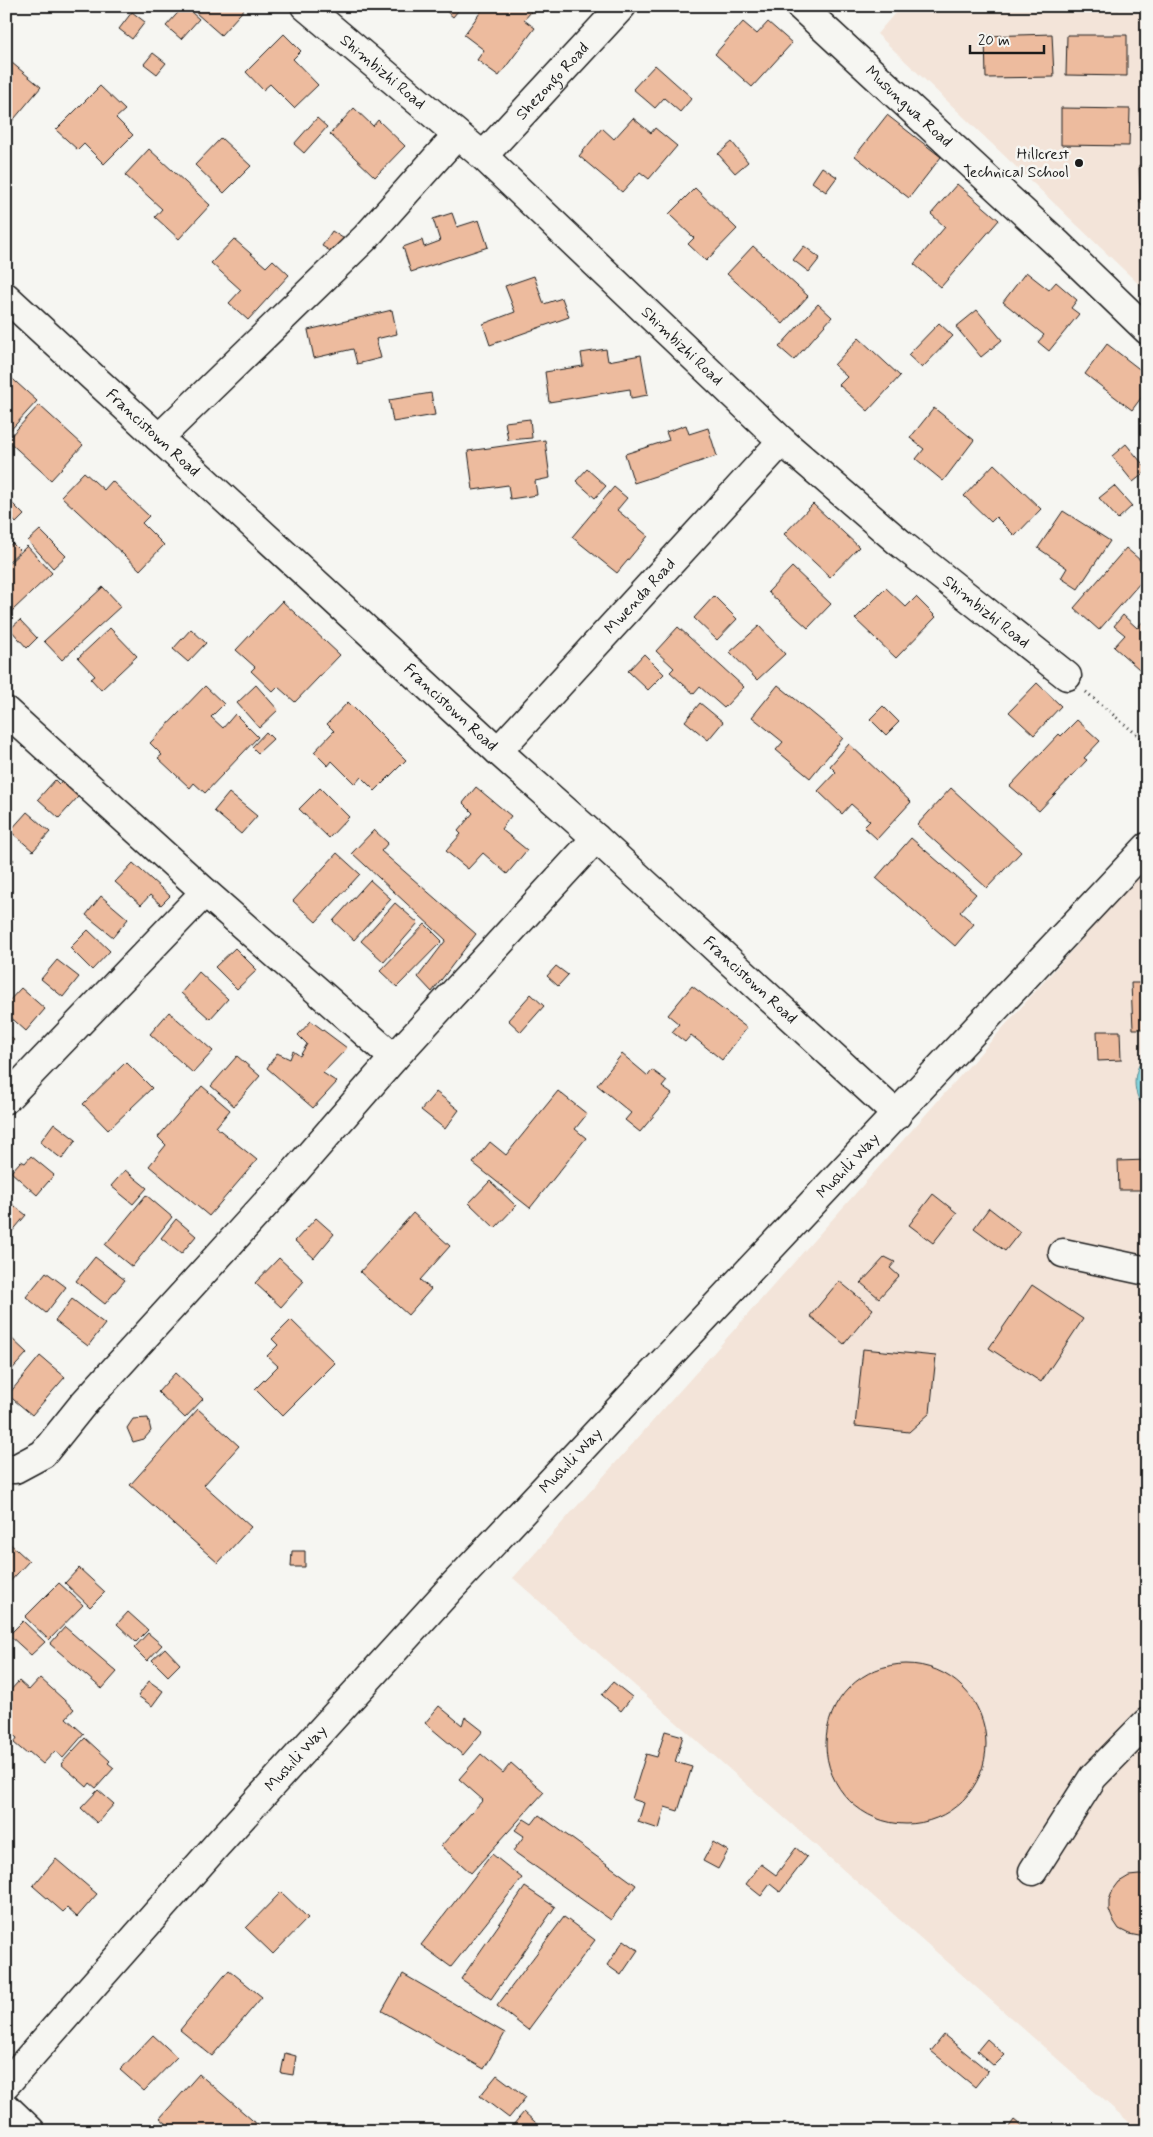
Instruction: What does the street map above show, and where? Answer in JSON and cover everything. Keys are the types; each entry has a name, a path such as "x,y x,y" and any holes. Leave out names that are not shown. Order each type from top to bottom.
{"street":[{"name":"Shimbizhi Road","path":"304,6 483,156 782,441 900,544 1067,676"},
{"name":"Shezongo Road","path":"483,156 622,6"},
{"name":"Musungwa Road","path":"800,6 1058,244 1147,330"},
{"path":"159,438 366,237 458,135"},
{"name":"Francistown Road","path":"6,297 896,1115"},
{"name":"Mwenda Road","path":"498,751 782,441"},
{"path":"9,721 394,1058"},
{"path":"6,1469 15,1469 43,1454 84,1403 292,1175 394,1058 596,838"},
{"name":"Mushili Way","path":"6,2084 216,1846 449,1590 1147,847"},
{"path":"6,1099 205,892"},
{"path":"1063,1253 1147,1271"},
{"path":"1033,1871 1093,1777 1147,1722"},
{"path":"6,2107 31,2131"}],"path":[{"path":"1067,676 1147,743"}],"shaded area":[{"name":"Hillcrest Technical School","path":"901,6 1147,6 1147,292 877,34"},
{"path":"1147,866 1147,2131 1139,2131 513,1578"}],"water":[{"path":"1147,1053 1147,1112 1138,1097 1135,1082 1138,1068"}],"building":[{"path":"184,6 199,19 181,39 166,26"},
{"path":"188,6 247,6 221,35"},
{"path":"440,6 462,6 453,17"},
{"path":"485,6 523,6 531,12 524,20 535,28 499,76 477,60 484,50 464,35"},
{"path":"1068,6 1119,6 1119,9 1068,8"},
{"path":"132,12 145,22 132,39 119,29"},
{"path":"743,22 757,34 768,22 792,43 752,87 715,54"},
{"path":"1142,31 1147,31 1147,75 1141,75"},
{"path":"284,34 301,51 293,59 318,85 294,108 270,84 263,90 246,72"},
{"path":"1052,34 1054,77 986,78 985,36"},
{"path":"1067,35 1127,35 1127,76 1066,75"},
{"path":"153,53 166,63 157,74 144,64"},
{"path":"6,58 41,87 9,125 6,122"},
{"path":"655,65 692,98 680,112 664,98 655,108 633,89"},
{"path":"100,86 125,110 116,118 133,135 104,164 84,144 78,150 56,130"},
{"path":"354,108 373,126 378,120 405,146 375,177 330,134"},
{"path":"1061,108 1130,109 1129,146 1061,145"},
{"path":"887,115 941,157 909,198 855,156"},
{"path":"317,118 327,127 304,153 294,144"},
{"path":"633,118 651,133 655,128 677,146 649,179 640,172 622,192 579,156 602,128 614,139"},
{"path":"221,138 251,166 224,193 195,165"},
{"path":"732,142 748,162 735,173 718,154"},
{"path":"149,149 210,205 179,239 155,217 162,209 125,175"},
{"path":"1139,165 1147,165 1147,203 1140,203"},
{"path":"822,167 837,177 826,192 812,182"},
{"path":"957,184 999,220 941,287 914,264 945,227 931,214"},
{"path":"695,188 737,229 706,261 688,244 694,238 669,214"},
{"path":"452,213 457,227 479,220 488,247 411,272 403,247 422,240 424,247 440,241 433,219"},
{"path":"332,231 349,242 340,257 322,246"},
{"path":"234,239 266,267 273,260 289,275 248,320 229,303 241,290 211,263"},
{"path":"753,246 808,296 783,324 727,274"},
{"path":"804,246 820,258 809,272 793,260"},
{"path":"1026,272 1049,290 1056,282 1077,300 1071,308 1079,314 1049,351 1038,342 1044,335 1003,302"},
{"path":"534,276 544,304 562,298 569,317 490,345 483,324 515,312 505,286"},
{"path":"818,304 832,317 794,360 779,347"},
{"path":"392,310 397,334 376,339 381,358 357,364 353,349 314,358 308,330"},
{"path":"977,310 1002,340 981,357 956,327"},
{"path":"939,323 953,336 922,368 908,355"},
{"path":"859,338 900,376 868,411 839,385 847,377 834,365"},
{"path":"1107,344 1147,375 1147,390 1132,410 1085,374"},
{"path":"606,349 608,361 641,355 648,395 631,398 630,389 549,402 545,372 583,366 581,353"},
{"path":"6,373 37,401 6,435"},
{"path":"431,393 435,415 393,422 389,400"},
{"path":"39,405 83,445 51,480 7,440"},
{"path":"934,408 974,440 943,481 916,459 924,449 910,438"},
{"path":"530,419 532,438 508,440 505,422"},
{"path":"686,425 689,434 708,428 717,456 634,483 625,454 669,440 666,432"},
{"path":"545,440 550,478 535,481 537,495 510,499 508,485 473,490 468,451"},
{"path":"1126,444 1147,469 1133,482 1112,456"},
{"path":"994,464 1041,509 1015,536 996,517 991,522 964,496"},
{"path":"587,469 606,486 595,498 576,481"},
{"path":"84,472 104,490 112,481 149,516 142,523 164,545 140,570 61,496"},
{"path":"1114,486 1132,506 1118,519 1099,498"},
{"path":"614,487 627,498 617,510 648,536 617,573 572,537"},
{"path":"12,503 24,515 16,523 6,512 6,508"},
{"path":"813,504 859,547 830,577 784,534"},
{"path":"1063,511 1110,541 1078,589 1061,578 1067,568 1038,548"},
{"path":"40,530 66,556 53,568 28,541"},
{"path":"12,543 20,551 6,564 6,549"},
{"path":"27,546 52,573 12,611 6,604 6,566"},
{"path":"1126,548 1147,566 1147,575 1099,630 1074,608"},
{"path":"792,567 831,604 808,628 768,592"},
{"path":"103,587 121,606 62,660 44,641"},
{"path":"886,588 906,607 916,597 936,617 896,658 855,619"},
{"path":"714,596 737,619 717,640 694,618"},
{"path":"282,601 340,655 295,702 278,687 273,692 251,671 255,667 236,650"},
{"path":"1123,615 1137,628 1147,617 1147,676 1114,647 1125,635 1114,626"},
{"path":"20,620 37,638 27,648 10,629"},
{"path":"759,626 785,654 757,680 730,652"},
{"path":"678,627 744,687 724,708 700,687 694,694 670,672 674,668 656,651"},
{"path":"110,628 137,656 101,690 91,679 95,676 78,658"},
{"path":"191,629 206,643 188,662 173,649"},
{"path":"644,654 664,674 648,690 628,671"},
{"path":"1037,683 1061,706 1034,735 1009,712"},
{"path":"256,685 278,710 259,728 237,703"},
{"path":"778,685 843,738 810,778 776,750 783,742 752,717"},
{"path":"205,686 224,704 211,717 223,728 235,714 258,737 205,793 194,783 190,788 158,758 162,755 150,743"},
{"path":"348,702 406,760 375,791 361,777 355,784 332,761 328,766 314,752 334,731 327,724"},
{"path":"700,703 723,722 708,740 685,721"},
{"path":"883,706 899,722 886,735 870,719"},
{"path":"1077,720 1100,741 1084,758 1087,760 1039,811 1010,786 1059,734 1061,736"},
{"path":"266,732 273,739 258,753 252,747"},
{"path":"849,744 911,802 877,839 864,827 870,821 851,804 842,814 818,791 836,772 830,766"},
{"path":"69,772 87,787 59,818 38,799 55,780 59,784"},
{"path":"476,787 511,816 501,829 527,850 507,874 483,853 468,869 446,851 461,834 458,831 473,813 463,803"},
{"path":"320,788 349,817 329,838 299,809"},
{"path":"951,788 1021,852 987,888 917,825"},
{"path":"229,793 257,816 241,834 214,811"},
{"path":"27,812 50,832 33,851 10,831"},
{"path":"374,830 388,843 381,851 476,934 432,992 418,977 446,940 352,853"},
{"path":"911,838 976,894 960,912 974,924 955,946 876,878"},
{"path":"6,853 14,860 6,869"},
{"path":"337,853 360,874 316,922 293,901"},
{"path":"133,863 170,896 161,905 150,895 141,905 115,882"},
{"path":"370,880 391,899 354,940 333,921"},
{"path":"101,896 128,919 113,937 86,915"},
{"path":"395,903 418,923 384,962 361,941"},
{"path":"425,924 442,941 397,987 380,971"},
{"path":"88,930 110,951 92,970 70,948"},
{"path":"235,948 257,970 237,989 215,967"},
{"path":"57,960 79,977 63,997 41,979"},
{"path":"556,966 568,975 558,986 547,976"},
{"path":"199,972 228,999 210,1019 181,993"},
{"path":"1131,983 1147,983 1147,1029 1133,1029"},
{"path":"692,986 747,1028 722,1060 691,1035 685,1042 672,1032 679,1024 668,1015"},
{"path":"21,988 45,1009 26,1031 6,1013 6,1004"},
{"path":"531,994 544,1006 521,1032 508,1020"},
{"path":"169,1012 213,1051 193,1073 150,1034"},
{"path":"311,1021 347,1048 323,1073 337,1082 313,1108 267,1068 277,1053 290,1059 293,1051 300,1056 307,1044 298,1035"},
{"path":"1097,1031 1120,1031 1121,1060 1098,1061"},
{"path":"6,1033 14,1040 6,1049"},
{"path":"622,1054 648,1076 652,1070 667,1081 662,1087 672,1094 640,1132 625,1120 631,1113 597,1085"},
{"path":"237,1056 260,1076 234,1106 211,1086"},
{"path":"126,1062 152,1088 108,1130 83,1104"},
{"path":"202,1086 230,1110 216,1127 257,1160 209,1216 149,1166 166,1145 158,1137"},
{"path":"558,1091 587,1114 575,1129 586,1138 530,1208 473,1163 490,1142 506,1155"},
{"path":"436,1092 459,1110 445,1129 421,1110"},
{"path":"54,1123 76,1140 62,1159 40,1142"},
{"path":"31,1156 54,1175 37,1195 11,1172 21,1161 25,1163"},
{"path":"1147,1160 1147,1190 1119,1190 1118,1161"},
{"path":"125,1170 147,1188 133,1204 111,1186"},
{"path":"490,1181 516,1206 495,1228 469,1203"},
{"path":"933,1194 957,1213 933,1243 909,1225"},
{"path":"146,1195 172,1217 132,1267 105,1245"},
{"path":"6,1199 26,1215 11,1233 6,1229"},
{"path":"989,1208 1020,1232 1005,1251 974,1228"},
{"path":"413,1213 450,1246 420,1280 431,1289 408,1315 360,1272"},
{"path":"316,1218 334,1234 314,1258 295,1241"},
{"path":"176,1219 196,1236 181,1254 161,1238"},
{"path":"95,1257 125,1280 105,1304 76,1281"},
{"path":"885,1257 895,1262 890,1268 899,1276 879,1298 861,1283"},
{"path":"279,1258 304,1281 281,1307 255,1283"},
{"path":"46,1272 66,1287 46,1313 26,1297"},
{"path":"839,1281 873,1309 844,1344 810,1316"},
{"path":"1032,1285 1083,1319 1041,1382 989,1348"},
{"path":"72,1299 105,1324 88,1346 55,1321"},
{"path":"291,1320 335,1363 282,1416 255,1389 278,1366 267,1356 278,1345 272,1339"},
{"path":"8,1335 27,1353 6,1376 6,1336"},
{"path":"863,1349 936,1356 930,1413 909,1432 855,1426"},
{"path":"40,1356 65,1377 32,1415 8,1395"},
{"path":"175,1373 203,1399 185,1418 158,1392"},
{"path":"198,1409 239,1446 204,1485 251,1527 218,1563 130,1485"},
{"path":"148,1418 151,1431 144,1439 133,1442 127,1428 133,1419"},
{"path":"6,1540 29,1561 6,1586"},
{"path":"292,1551 305,1551 305,1567 291,1567"},
{"path":"79,1568 105,1592 90,1607 65,1583"},
{"path":"59,1583 83,1605 49,1640 25,1617"},
{"path":"128,1612 148,1630 136,1642 117,1624"},
{"path":"23,1621 45,1642 31,1655 9,1635"},
{"path":"65,1627 117,1672 102,1689 50,1644"},
{"path":"148,1633 162,1645 147,1661 134,1648"},
{"path":"165,1648 180,1664 168,1676 152,1660"},
{"path":"914,1664 944,1673 963,1687 973,1699 980,1713 985,1728 985,1760 980,1775 973,1789 963,1801 951,1811 929,1821 914,1824 898,1824 883,1821 861,1811 839,1789 827,1760 826,1736 829,1721 839,1699 861,1677 890,1665"},
{"path":"40,1678 74,1709 66,1718 84,1734 63,1758 55,1751 43,1764 29,1752 27,1754 14,1743 17,1738 6,1729 6,1695 19,1681 29,1690"},
{"path":"149,1681 163,1691 152,1706 138,1696"},
{"path":"613,1682 632,1697 621,1711 602,1695"},
{"path":"439,1706 462,1725 465,1717 483,1731 463,1755 425,1723"},
{"path":"665,1731 683,1736 675,1762 692,1767 678,1811 665,1807 659,1829 638,1822 644,1803 632,1799 646,1754 657,1757"},
{"path":"85,1738 110,1761 108,1763 114,1768 96,1788 90,1783 87,1787 61,1764"},
{"path":"481,1754 503,1773 511,1763 544,1792 471,1873 441,1846 483,1800 459,1779"},
{"path":"98,1790 114,1804 97,1823 81,1808"},
{"path":"539,1815 636,1885 611,1920 513,1851 524,1836 515,1830 524,1819 532,1824"},
{"path":"713,1842 728,1851 718,1869 703,1861"},
{"path":"796,1848 807,1857 780,1892 770,1884 761,1896 746,1884 761,1864 776,1875"},
{"path":"492,1854 522,1878 451,1967 421,1945"},
{"path":"56,1859 97,1894 77,1917 67,1908 63,1912 33,1886"},
{"path":"1129,1876 1147,1876 1147,1935 1139,1936 1119,1929 1109,1910 1109,1900 1119,1882"},
{"path":"525,1887 555,1907 491,1999 461,1979"},
{"path":"281,1892 308,1918 273,1954 246,1928"},
{"path":"564,1917 595,1940 528,2030 497,2006"},
{"path":"624,1940 638,1950 621,1975 607,1965"},
{"path":"229,1970 262,1997 212,2056 180,2030"},
{"path":"403,1974 505,2033 484,2069 382,2011"},
{"path":"153,2035 177,2057 144,2091 120,2070"},
{"path":"944,2035 988,2071 975,2087 931,2051"},
{"path":"987,2039 1005,2055 994,2066 977,2051"},
{"path":"285,2053 296,2056 293,2075 281,2073"},
{"path":"199,2074 259,2126 255,2131 175,2131 160,2118"},
{"path":"497,2075 526,2097 509,2118 480,2096"},
{"path":"524,2112 545,2131 508,2131"},
{"path":"1014,2120 1028,2131 1006,2131"},
{"path":"381,2126 387,2131 377,2131"}],"place":[{"name":"Hillcrest Technical School","path":"1079,163"}]}
